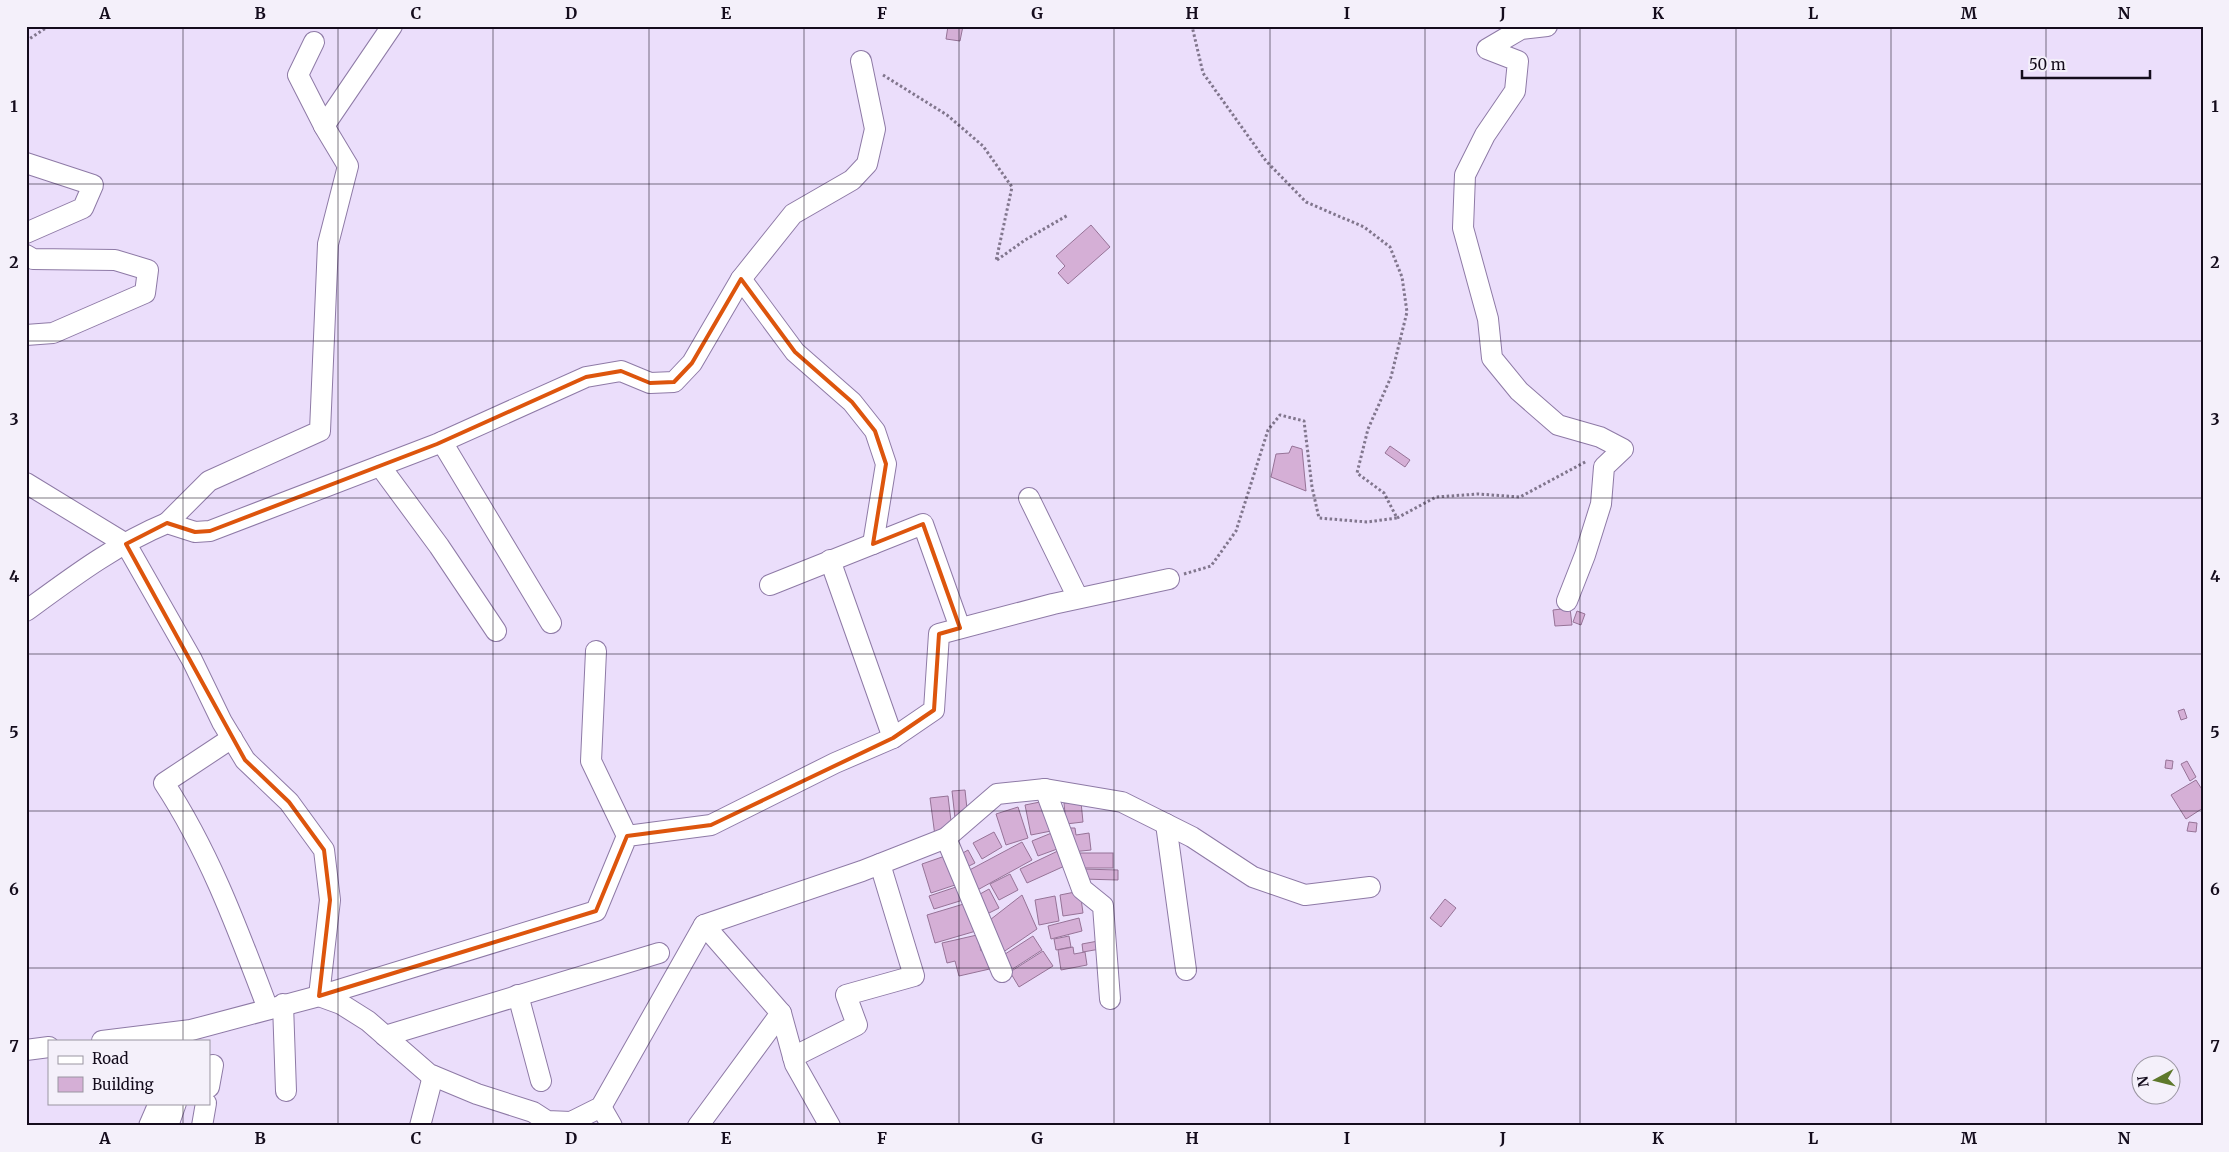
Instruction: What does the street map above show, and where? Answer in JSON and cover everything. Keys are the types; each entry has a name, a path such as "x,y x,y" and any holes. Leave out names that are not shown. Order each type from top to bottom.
{"street":[{"path":"324,126 392,26"},
{"path":"1547,26 1521,29 1487,49 1518,61 1515,91 1485,134 1465,176 1463,228 1488,319 1492,358 1519,391 1558,425 1600,437 1623,449 1604,467 1601,504 1585,556 1567,601"},
{"path":"26,611 84,568 167,523 210,480 320,431 328,244 348,166 324,126 298,75 314,42"},
{"path":"167,523 195,532 210,531 442,442 586,377 621,371 650,383 674,382 692,364 741,279 793,214 852,180 867,164 875,129 861,61"},
{"path":"26,163 93,185 83,208 26,233"},
{"path":"26,255 33,259 115,260 148,270 145,293 53,332 26,335"},
{"path":"741,279 795,352 852,402 875,431 886,464 872,544"},
{"path":"442,442 551,623"},
{"path":"380,466 439,546 496,631"},
{"path":"26,483 126,544 192,660 245,760 289,802 324,850 330,900 319,996"},
{"path":"1030,498 1078,598"},
{"path":"770,585 923,524 960,628"},
{"path":"830,560 893,738"},
{"path":"627,836 711,824 835,763 893,738 934,710 939,634 1078,598 1169,579"},
{"path":"116,1040 189,1035 275,1006 319,996 596,911 627,836 591,761 596,652"},
{"path":"232,738 164,783 187,818 224,892 275,1006 286,1091"},
{"path":"319,996 341,1004 386,1036 433,1076 539,1121 571,1122 601,1108 704,926 880,864 946,838 997,794 1046,789 1122,802 1192,837 1253,877 1306,895 1370,888"},
{"path":"1046,789 1082,888 1103,906 1110,999"},
{"path":"1166,824 1186,970"},
{"path":"946,838 1002,972"},
{"path":"793,1057 857,1025 846,995 914,976 880,864"},
{"path":"704,926 781,1013 793,1057 830,1126"},
{"path":"386,1036 659,953"},
{"path":"518,995 541,1080"},
{"path":"698,1126 781,1013"},
{"path":"26,1050 48,1047"},
{"path":"210,1066 212,1065 210,1080"},
{"path":"420,1126 433,1076"},
{"path":"149,1126 159,1104"},
{"path":"168,1126 176,1104"},
{"path":"202,1126 206,1104"},
{"path":"601,1108 612,1126"}],"path":[{"path":"26,41 49,26"},
{"path":"1192,26 1203,73 1266,162 1306,202 1364,227 1390,247 1402,277 1407,312 1391,378 1368,429 1357,473 1384,493 1397,518"},
{"path":"861,61 947,115 983,146 1012,187 996,261 1025,240 1068,215"},
{"path":"1169,579 1211,566 1236,531 1268,430 1280,416 1304,421 1312,486 1320,518 1367,522 1397,518 1436,496 1478,494 1520,497 1563,472 1617,446"}],"highlighted area":[{"path":"741,279 795,352 852,402 875,431 886,464 873,544 923,524 960,628 939,634 934,710 893,738 711,825 627,836 596,911 319,996 330,900 324,850 289,802 245,760 126,544 167,523 195,532 210,531 437,444 586,377 621,371 650,383 674,382 692,363"}],"building":[{"path":"948,26 963,26 960,41 946,39"},
{"path":"1091,225 1110,247 1068,284 1058,273 1065,266 1056,256"},
{"path":"1292,446 1302,449 1306,491 1271,477 1276,454 1289,453"},
{"path":"1390,446 1410,460 1405,467 1385,453"},
{"path":"1570,608 1572,625 1555,626 1553,610"},
{"path":"1577,611 1585,614 1581,625 1573,622"},
{"path":"2184,709 2187,718 2181,720 2178,711"},
{"path":"2166,760 2173,761 2172,769 2165,768"},
{"path":"2187,761 2196,777 2190,781 2181,764"},
{"path":"2196,780 2203,791 2203,808 2186,819 2171,795"},
{"path":"965,790 967,809 955,818 952,791"},
{"path":"948,796 951,821 935,836 930,798"},
{"path":"1045,801 1051,831 1031,835 1025,805"},
{"path":"1081,802 1083,822 1066,824 1064,803"},
{"path":"1018,807 1028,838 1006,845 996,814"},
{"path":"2189,822 2197,823 2196,832 2187,831"},
{"path":"1069,828 1075,828 1076,835 1089,833 1091,850 1072,852"},
{"path":"994,832 1002,847 982,859 973,843"},
{"path":"1054,832 1060,848 1038,856 1032,841"},
{"path":"1022,842 1032,860 972,893 962,874"},
{"path":"1062,849 1069,864 1027,883 1020,869"},
{"path":"968,850 975,863 963,869 956,857"},
{"path":"1080,853 1113,853 1113,868 1080,868"},
{"path":"945,856 955,885 931,893 922,864"},
{"path":"1082,869 1118,870 1118,880 1082,879"},
{"path":"1010,874 1018,890 999,900 990,884"},
{"path":"959,886 963,900 934,909 929,896"},
{"path":"989,889 999,908 983,916 973,898"},
{"path":"1080,891 1083,913 1063,916 1060,895"},
{"path":"1022,895 1037,929 999,955 986,923"},
{"path":"1055,896 1059,921 1039,925 1035,900"},
{"path":"1445,899 1456,908 1441,927 1430,918"},
{"path":"967,903 976,931 935,943 927,915"},
{"path":"1079,918 1082,931 1051,939 1048,926"},
{"path":"977,935 981,951 990,949 994,968 959,976 955,961 947,963 942,943"},
{"path":"1033,936 1042,950 1008,972 999,958"},
{"path":"1069,936 1071,947 1056,950 1054,939"},
{"path":"1098,941 1100,949 1083,952 1082,944"},
{"path":"1073,947 1074,954 1085,952 1087,965 1061,970 1058,950"},
{"path":"1043,951 1053,966 1019,987 1010,972"}]}
